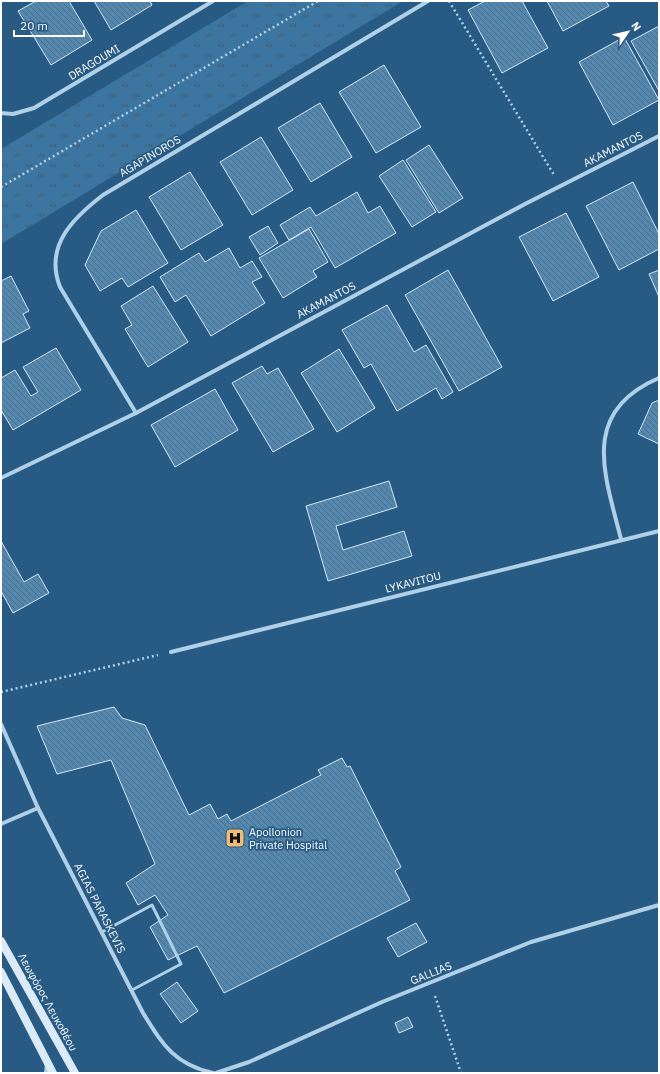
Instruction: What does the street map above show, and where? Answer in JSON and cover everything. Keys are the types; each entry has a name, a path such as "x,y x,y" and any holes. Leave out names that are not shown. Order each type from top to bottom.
{"main road":[{"name":"Λεωφόρος Λευκοθέου","path":"1,941 75,1073"},
{"path":"1,972 53,1073"}],"street":[{"name":"DRAGOUMI","path":"1,113 13,114 34,108 213,1"},
{"name":"AGAPINOROS","path":"136,413 58,282 55,268 57,250 65,232 75,218 103,195 428,1"},
{"name":"AKAMANTOS","path":"1,478 136,413 561,186 659,136"},
{"path":"621,539 604,475 602,449 607,428 616,411 638,390 659,378"},
{"name":"LYKAVITOU","path":"171,652 659,530"},
{"name":"AGIAS PARASKEVIS","path":"1,724 38,808 155,1032 169,1051 186,1064 197,1069 214,1073"},
{"path":"1,824 38,808"},
{"name":"GALLIAS","path":"214,1073 249,1062 382,1002 531,942 659,905"},
{"path":"46,1073 47,1062"}],"lane":[{"path":"102,932 152,905 181,964 132,990"}],"path":[{"path":"1,186 318,1"},
{"path":"449,1 561,186"},
{"path":"1,692 171,652"},
{"path":"430,983 462,1073"}],"green space":[{"path":"248,1 403,1 1,244 1,149"}],"building":[{"path":"36,1 69,1 92,40 51,65 18,11"},
{"path":"94,1 150,1 152,5 111,30"},
{"path":"485,1 522,1 548,48 502,73 468,10"},
{"path":"547,1 606,1 609,6 563,31"},
{"path":"659,26 659,91 631,41"},
{"path":"624,37 659,100 613,125 579,62"},
{"path":"384,65 421,127 376,153 339,92"},
{"path":"320,103 352,157 311,182 278,128"},
{"path":"261,137 293,190 252,215 220,162"},
{"path":"429,145 463,198 439,213 406,160"},
{"path":"403,160 436,212 412,227 379,176"},
{"path":"190,172 223,225 181,250 149,197"},
{"path":"633,182 659,234 659,249 619,270 586,206"},
{"path":"357,192 368,213 380,206 396,233 335,268 311,227 289,240 280,225 310,207 316,216"},
{"path":"136,210 168,263 128,287 122,278 100,291 85,265 101,231"},
{"path":"566,213 599,277 553,301 519,237"},
{"path":"268,226 278,243 260,255 249,237"},
{"path":"309,229 328,262 313,271 317,277 283,298 259,258"},
{"path":"229,248 240,268 252,261 262,277 252,282 265,303 211,336 186,295 175,302 160,277 199,253 205,262"},
{"path":"448,270 502,367 459,391 405,295"},
{"path":"659,270 659,297 649,274"},
{"path":"11,276 29,311 23,314 30,328 1,343 1,281"},
{"path":"153,286 188,342 148,367 125,329 132,325 121,306"},
{"path":"387,305 414,352 426,345 453,392 442,399 436,388 397,411 371,364 364,368 342,330"},
{"path":"56,348 81,390 13,430 1,410 1,378 15,370 31,396 38,392 23,367"},
{"path":"339,349 375,408 337,432 301,373"},
{"path":"262,366 267,374 278,368 314,429 273,452 232,383"},
{"path":"215,389 238,430 175,467 151,425"},
{"path":"659,400 659,444 638,434 652,403"},
{"path":"389,481 397,507 336,526 343,550 404,531 412,556 328,581 306,506"},
{"path":"1,541 24,582 38,574 49,593 13,613 1,591"},
{"path":"114,707 122,718 145,725 189,815 210,804 218,819 227,814 231,821 321,775 318,770 342,758 347,767 350,766 401,867 395,871 410,900 224,993 197,946 168,960 150,927 168,915 155,895 138,905 126,883 155,864 111,760 57,774 37,726"},
{"path":"416,923 427,942 398,957 387,938"},
{"path":"177,982 198,1011 181,1023 160,994"},
{"path":"408,1017 413,1027 399,1033 395,1023"}],"place":[{"name":"Apollonion Private Hospital","path":"235,838"}]}
